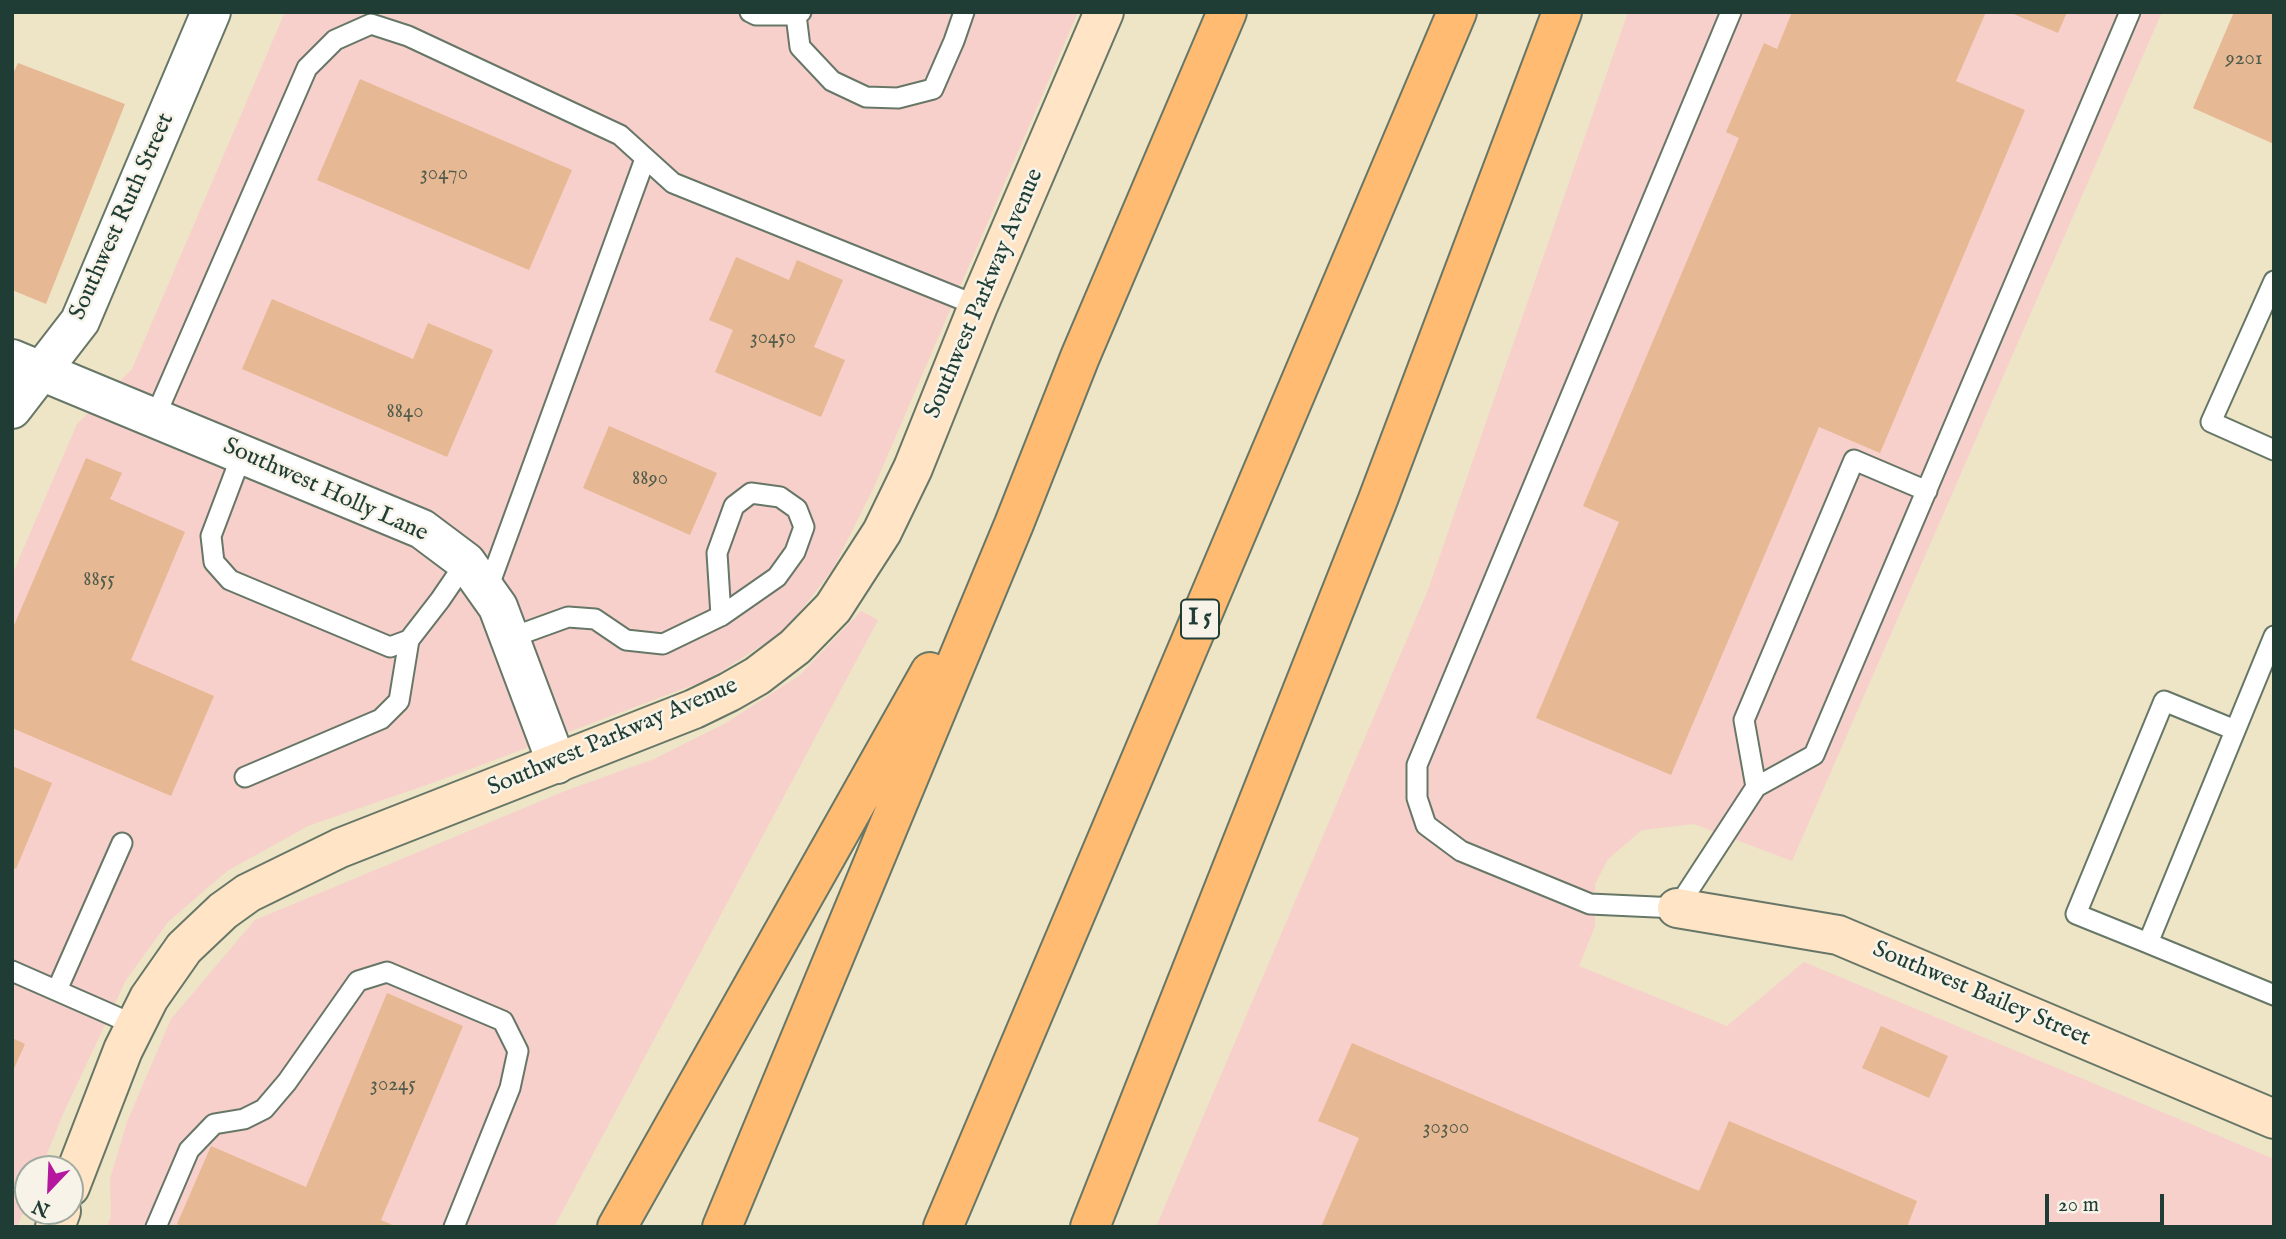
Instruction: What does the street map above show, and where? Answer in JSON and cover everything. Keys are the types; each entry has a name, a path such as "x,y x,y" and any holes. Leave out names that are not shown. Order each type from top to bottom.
{"highway":[{"path":"722,1227 1014,524 1080,357 1227,12"},
{"name":"I 5","path":"943,1227 1457,12"},
{"path":"1090,1227 1374,509 1562,12"},
{"path":"617,1227 1014,524"}],"street":[{"name":"Southwest Ruth Street","path":"12,409 27,365 80,321 211,12"},
{"name":"Southwest Parkway Avenue","path":"83,1155 135,1025 149,998 184,948 201,929 248,893 340,848 694,709 757,676 795,647 833,608 865,561 913,468 978,306 1104,12"},
{"name":"Southwest Holly Lane","path":"27,365 422,529 477,577 498,607 557,764"},
{"name":"Southwest Bailey Street","path":"1677,908 1838,935 2274,1119"}],"lane":[{"path":"750,12 756,15 799,14 800,47 832,81 866,97 898,98 933,89 964,12"},
{"path":"1731,12 1417,765 1418,798 1426,825 1461,851 1590,904 1677,908 1756,787 1814,755 2130,12"},
{"path":"155,418 307,68 335,40 371,24 408,36 620,135 673,183 978,306"},
{"path":"245,777 381,719 399,701 409,640 440,600 477,577 645,159"},
{"path":"2274,281 2211,422 2274,450"},
{"path":"242,454 212,536 214,562 230,580 390,647 409,640"},
{"path":"1756,787 1744,720 1854,460 1927,491"},
{"path":"510,638 568,617 595,619 626,640 663,644 721,616 777,577 795,552 804,527 797,509 780,497 751,492 734,506 717,553 721,616"},
{"path":"2147,943 2274,636"},
{"path":"2235,730 2164,701 2076,914 2274,995"},
{"path":"57,990 122,843"},
{"path":"12,971 135,1025"},
{"path":"156,1227 189,1150 214,1124 244,1118 264,1109 287,1082 358,981 387,972 503,1020 518,1051 510,1088 454,1227"}],"shaded area":[{"path":"285,12 1078,12 874,487 833,569 786,630 709,679 452,776 308,826 227,871 168,922 126,980 47,1155 14,1155 14,1225 18,1225 12,1227 12,575 77,424 132,369"},
{"path":"1628,12 2162,12 1792,861 1694,824 1642,830 1608,859 1595,884 1595,926 1579,966 1727,1026 1804,962 2274,1159 2274,1227 1156,1227 1428,590"},
{"path":"861,611 878,620 554,1227 107,1227 111,1216 110,1179 127,1122 171,1019 255,920 565,791 654,759 726,723 800,675"}],"building":[{"path":"1792,12 1986,12 1956,81 2025,110 1880,453 1819,427 1671,775 1536,718 1619,522 1583,506 1739,138 1726,132 1764,43 1777,49"},
{"path":"2009,12 2067,12 2058,33"},
{"path":"2234,12 2274,12 2274,144 2193,108"},
{"path":"18,63 125,104 46,304 12,290 12,76"},
{"path":"360,79 572,170 529,270 317,180"},
{"path":"736,257 789,280 797,260 843,280 814,347 845,360 821,417 715,372 733,330 709,320"},
{"path":"272,299 413,359 428,323 493,350 447,457 242,369"},
{"path":"609,426 717,473 690,535 583,488"},
{"path":"86,458 122,473 110,499 185,532 131,660 214,696 171,796 12,728 12,630"},
{"path":"12,766 52,783 16,869 12,867"},
{"path":"387,993 463,1026 381,1220 397,1227 183,1227 177,1224 211,1146 306,1187"},
{"path":"1881,1026 1948,1056 1929,1098 1862,1068"},
{"path":"12,1038 25,1044 12,1073"},
{"path":"1352,1043 1699,1191 1729,1121 1917,1201 1907,1227 1321,1227 1359,1138 1318,1121"}]}
